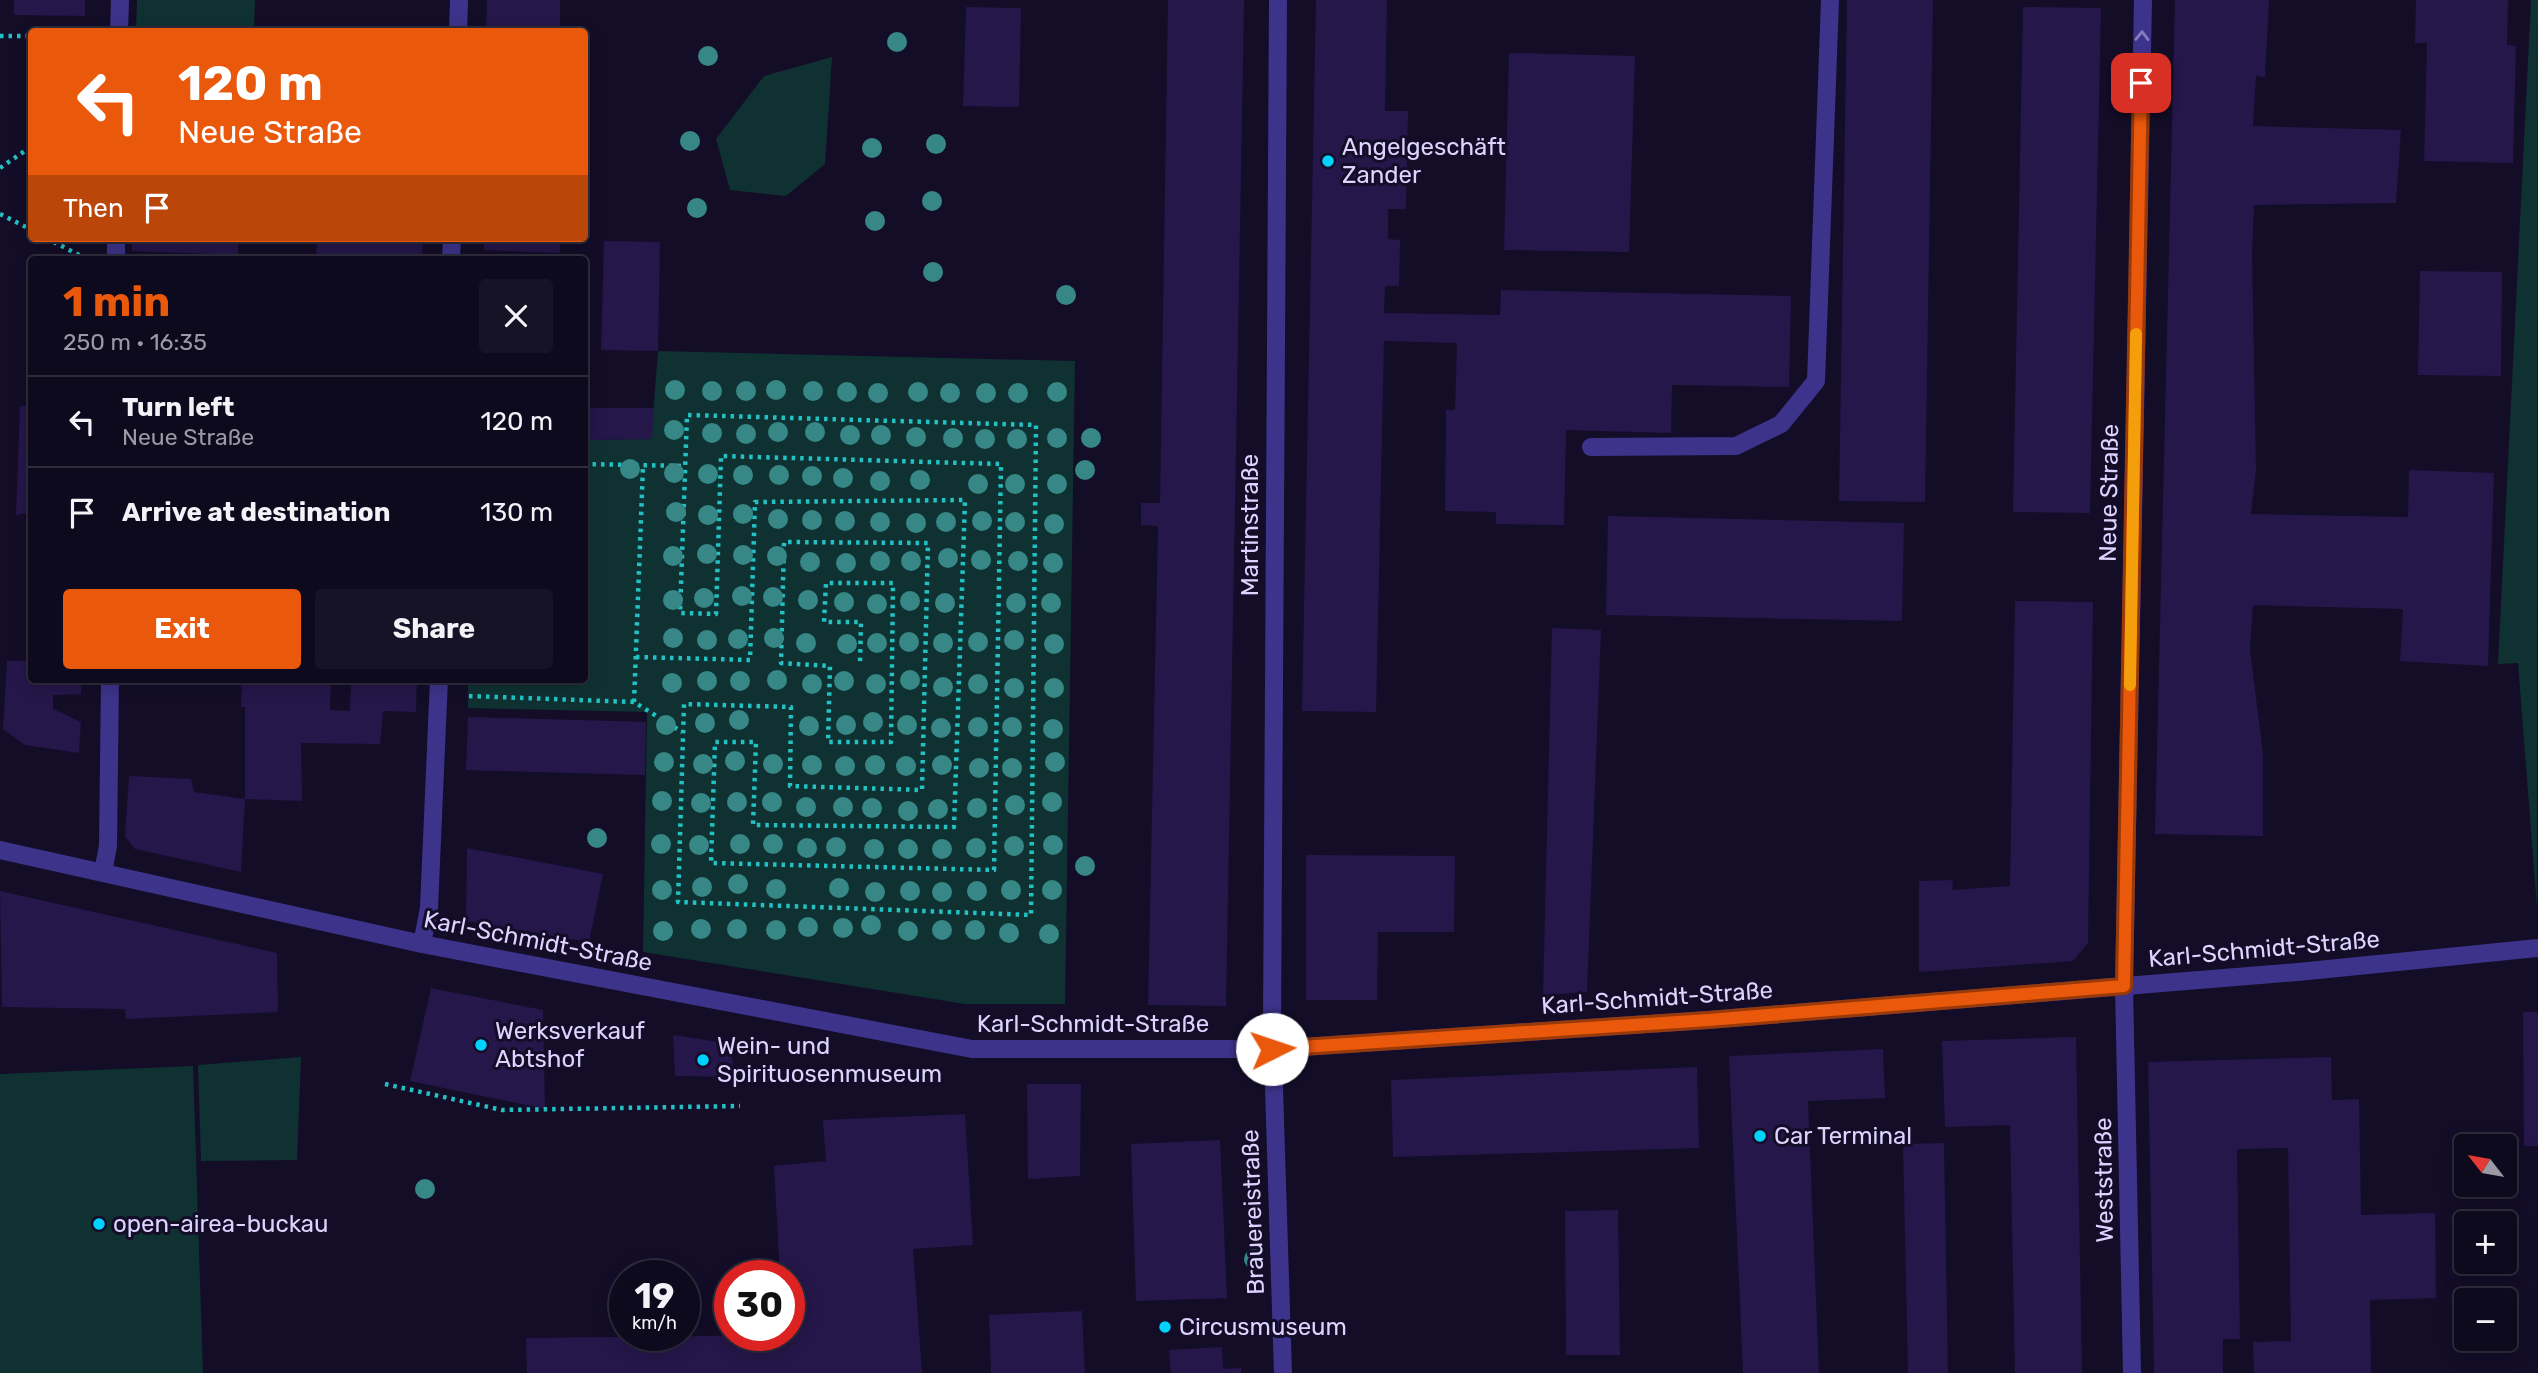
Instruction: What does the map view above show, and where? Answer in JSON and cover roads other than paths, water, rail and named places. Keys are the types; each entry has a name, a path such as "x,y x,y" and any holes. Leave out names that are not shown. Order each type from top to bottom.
{"street":[{"path":"120,0 120,28"},
{"path":"458,28 459,0"},
{"name":"Martinstraße","path":"1272,1049 1278,0"},
{"path":"1591,447 1736,446 1781,425 1816,381 1830,0"},
{"name":"Neue Straße","path":"2124,986 2143,0"},
{"path":"103,872 108,846 110,683"},
{"path":"422,944 429,908 438,687"},
{"name":"Karl-Schmidt-Straße","path":"0,850 422,944 972,1049 1272,1049 1695,1021 2124,986 2538,948"},
{"name":"Weststraße","path":"2124,986 2132,1373"},
{"name":"Brauereistraße","path":"1272,1049 1283,1373"}],"place":[{"name":"Angelgeschäft Zander","path":"1328,161"},
{"name":"Werksverkauf Abtshof","path":"481,1045"},
{"name":"Wein- und Spirituosenmuseum","path":"703,1060"},
{"name":"Car Terminal","path":"1760,1136"},
{"name":"open-airea-buckau","path":"99,1224"},
{"name":"Circusmuseum","path":"1165,1327"}]}
